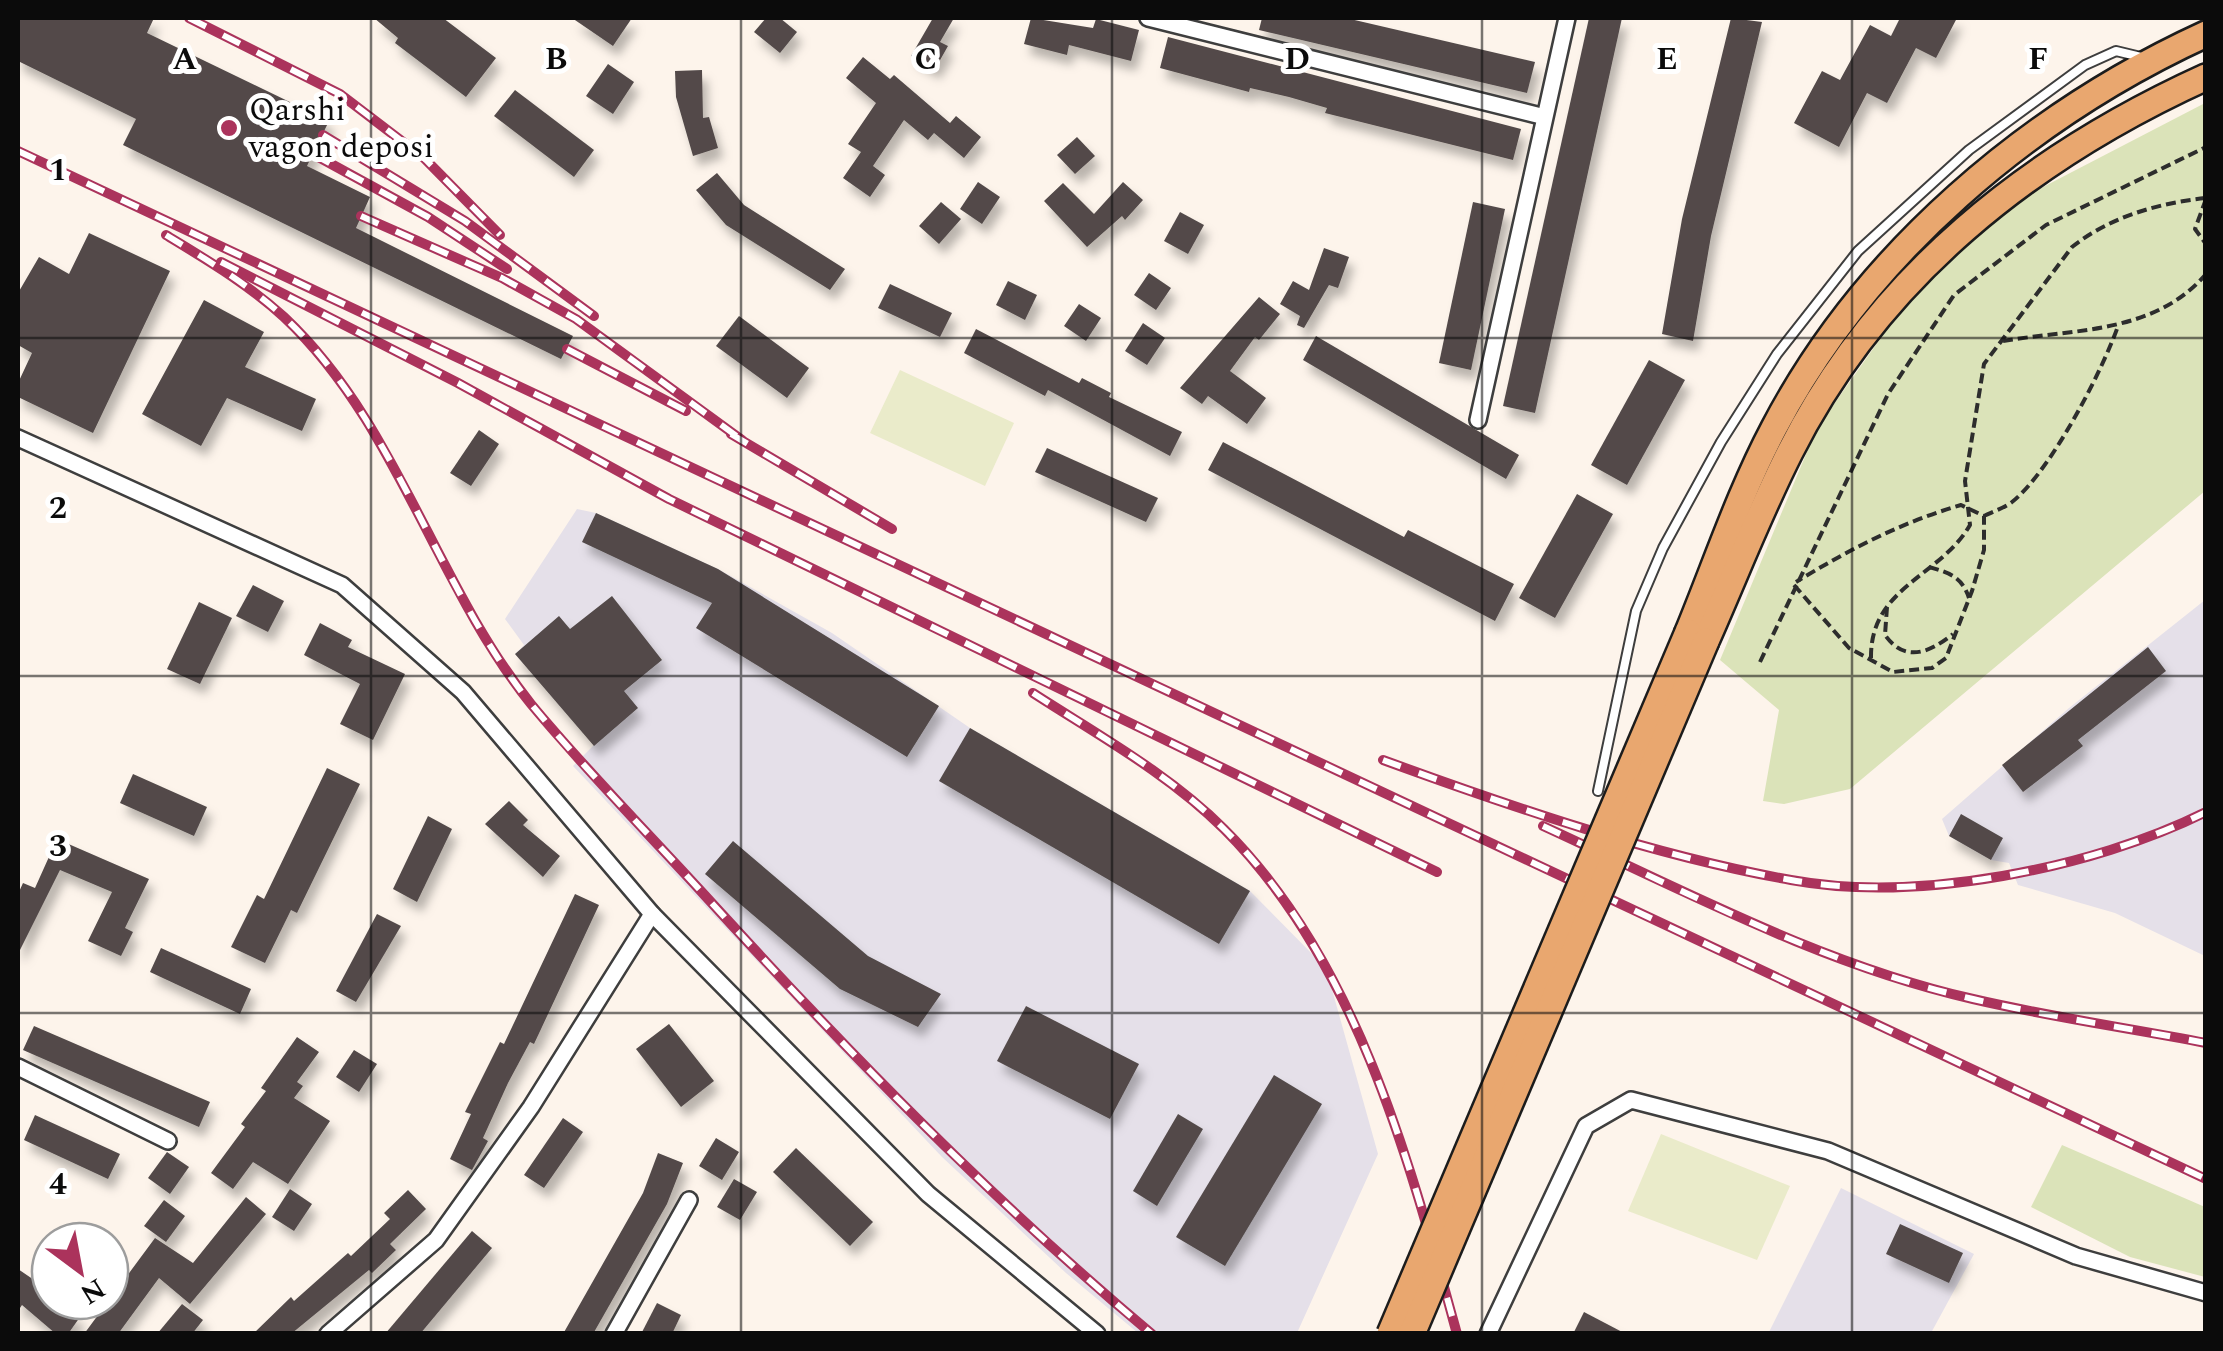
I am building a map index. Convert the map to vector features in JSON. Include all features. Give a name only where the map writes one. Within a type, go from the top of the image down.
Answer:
[{"type":"main road","points":[[1412,1334],[1697,636],[1774,428],[1851,312],[1894,260],[1990,168],[2051,122],[2150,59],[2206,34]]},
{"type":"main road","points":[[1390,1334],[1697,636],[1790,451],[1839,369],[1889,302],[1940,247],[2007,191],[2122,117],[2206,77]]},
{"type":"street","points":[[1148,18],[1542,116]]},
{"type":"street","points":[[1478,420],[1566,18]]},
{"type":"street","points":[[18,438],[342,586],[463,692],[652,914],[928,1194],[1097,1334]]},
{"type":"street","points":[[328,1334],[436,1240],[531,1107],[652,914]]},
{"type":"street","points":[[18,1068],[168,1142]]},
{"type":"street","points":[[1488,1334],[1586,1126],[1631,1100],[1828,1151],[2076,1256],[2206,1292]]},
{"type":"street","points":[[614,1334],[689,1200]]},
{"type":"lane","points":[[1598,791],[1636,612],[1664,548],[1721,442],[1777,354],[1858,251],[1969,150],[2085,65],[2116,51],[2150,59]]},
{"type":"path","points":[[1760,662],[1888,394],[1954,294],[2046,225],[2206,146]]},
{"type":"path","points":[[1871,658],[1870,635],[1888,604],[1961,540],[1970,525],[1965,481],[1984,364],[2072,247],[2092,232],[2174,202],[2206,199],[2194,229],[2206,244]]},
{"type":"path","points":[[2000,342],[2118,326],[2160,310],[2206,274]]},
{"type":"path","points":[[1984,516],[2012,502],[2038,472],[2107,359],[2118,326]]},
{"type":"path","points":[[1795,584],[1863,540],[1917,518],[1961,504],[1984,516]]},
{"type":"path","points":[[1795,584],[1848,648],[1893,672],[1932,668],[1946,658],[1969,598],[1984,550],[1984,516]]},
{"type":"path","points":[[1928,567],[1952,574],[1964,584],[1969,598]]},
{"type":"path","points":[[1888,604],[1885,635],[1895,649],[1917,654],[1934,650],[1957,632]]},
{"type":"shaded area","points":[[577,509],[596,513],[718,569],[832,633],[970,728],[1250,891],[1326,968],[1378,1154],[1297,1333],[1138,1333],[1066,1273],[942,1157],[573,766],[594,745],[515,654],[524,645],[505,619]]},
{"type":"shaded area","points":[[2205,600],[2205,956],[2115,913],[2018,885],[2009,863],[1991,860],[1949,836],[1942,819],[2069,708]]},
{"type":"shaded area","points":[[1841,1188],[1974,1254],[1931,1333],[1768,1334]]},
{"type":"green space","points":[[2205,103],[2205,491],[1850,789],[1784,804],[1763,801],[1779,710],[1720,660],[1817,428],[1909,298],[2020,199]]},
{"type":"green space","points":[[900,370],[1014,423],[985,486],[870,433]]},
{"type":"green space","points":[[1661,1134],[1790,1186],[1757,1260],[1628,1211]]},
{"type":"green space","points":[[2062,1145],[2205,1207],[2205,1277],[2130,1257],[2031,1207]]},
{"type":"building","name":"Qarshi vagon deposi","points":[[18,18],[154,18],[147,33],[329,121],[307,166],[370,197],[356,228],[573,336],[561,359],[123,145],[136,119],[18,61]]},
{"type":"building","points":[[374,18],[443,18],[496,58],[466,97],[395,43],[398,38]]},
{"type":"building","points":[[572,18],[632,18],[613,46]]},
{"type":"building","points":[[766,18],[780,18],[797,32],[780,53],[754,32]]},
{"type":"building","points":[[933,18],[954,18],[940,42],[948,46],[935,69],[911,56]]},
{"type":"building","points":[[1031,18],[1093,28],[1096,19],[1139,30],[1131,61],[1069,45],[1067,55],[1024,44]]},
{"type":"building","points":[[1262,18],[1346,18],[1535,62],[1527,93],[1259,30]]},
{"type":"building","points":[[1589,18],[1622,18],[1535,413],[1503,406]]},
{"type":"building","points":[[1731,18],[1762,22],[1711,236],[1693,341],[1662,334],[1682,219]]},
{"type":"building","points":[[1900,18],[1957,18],[1936,58],[1916,48],[1887,103],[1867,93],[1839,147],[1794,123],[1822,71],[1840,80],[1870,25],[1891,36]]},
{"type":"building","points":[[1168,37],[1521,129],[1513,160],[1325,113],[1327,108],[1289,97],[1250,88],[1249,92],[1160,68]]},
{"type":"building","points":[[863,57],[890,79],[894,75],[950,123],[956,116],[981,137],[964,158],[934,133],[928,140],[904,120],[873,166],[885,175],[870,197],[843,178],[861,152],[848,144],[876,103],[846,78]]},
{"type":"building","points":[[608,64],[634,82],[613,114],[586,96]]},
{"type":"building","points":[[702,70],[703,118],[709,117],[718,148],[693,156],[676,97],[675,71]]},
{"type":"building","points":[[515,90],[594,150],[574,177],[494,116]]},
{"type":"building","points":[[1077,137],[1095,156],[1075,174],[1057,155]]},
{"type":"building","points":[[717,173],[744,205],[845,269],[830,290],[726,225],[696,190]]},
{"type":"building","points":[[978,182],[1000,197],[982,224],[960,209]]},
{"type":"building","points":[[1123,182],[1143,200],[1125,220],[1122,216],[1087,247],[1044,201],[1063,183],[1094,214]]},
{"type":"building","points":[[941,202],[961,219],[939,244],[919,226]]},
{"type":"building","points":[[1473,202],[1505,209],[1471,370],[1439,363]]},
{"type":"building","points":[[1180,212],[1204,225],[1188,254],[1164,241]]},
{"type":"building","points":[[89,233],[170,271],[93,433],[18,397],[18,383],[32,353],[18,345],[18,293],[39,257],[69,274]]},
{"type":"building","points":[[1324,248],[1349,257],[1338,288],[1329,285],[1304,328],[1297,325],[1300,316],[1280,304],[1293,281],[1309,290]]},
{"type":"building","points":[[1149,273],[1171,288],[1156,310],[1134,295]]},
{"type":"building","points":[[1008,281],[1037,295],[1025,320],[996,305]]},
{"type":"building","points":[[890,284],[952,313],[940,337],[878,308]]},
{"type":"building","points":[[1259,297],[1280,314],[1259,340],[1255,337],[1230,371],[1266,398],[1247,424],[1208,396],[1202,404],[1180,388]]},
{"type":"building","points":[[204,300],[264,332],[245,367],[316,399],[302,431],[227,398],[201,446],[142,414]]},
{"type":"building","points":[[1079,304],[1101,318],[1086,341],[1064,326]]},
{"type":"building","points":[[739,316],[809,368],[787,398],[716,346]]},
{"type":"building","points":[[1143,323],[1165,338],[1147,365],[1125,351]]},
{"type":"building","points":[[976,329],[1079,383],[1082,378],[1111,393],[1109,397],[1182,432],[1170,456],[1048,390],[1045,396],[964,353]]},
{"type":"building","points":[[1316,336],[1519,455],[1506,479],[1303,360]]},
{"type":"building","points":[[1649,360],[1685,380],[1627,485],[1591,465]]},
{"type":"building","points":[[479,430],[499,444],[471,486],[450,473]]},
{"type":"building","points":[[1223,442],[1404,537],[1408,530],[1514,584],[1495,621],[1208,470]]},
{"type":"building","points":[[1047,448],[1158,498],[1146,522],[1035,472]]},
{"type":"building","points":[[1577,494],[1613,514],[1555,618],[1519,598]]},
{"type":"building","points":[[596,513],[718,569],[939,706],[907,757],[696,628],[712,603],[582,542]]},
{"type":"building","points":[[253,585],[284,601],[268,632],[236,616]]},
{"type":"building","points":[[612,596],[662,660],[624,691],[638,708],[594,746],[515,654],[559,616],[570,629]]},
{"type":"building","points":[[199,602],[232,618],[200,684],[167,669]]},
{"type":"building","points":[[320,623],[352,640],[348,647],[405,674],[373,740],[340,724],[360,684],[304,655]]},
{"type":"building","points":[[2148,647],[2166,671],[2078,740],[2083,746],[2023,792],[2002,765]]},
{"type":"building","points":[[970,728],[1250,891],[1219,944],[939,781]]},
{"type":"building","points":[[327,768],[360,784],[297,913],[291,910],[265,963],[231,947],[257,895],[264,899]]},
{"type":"building","points":[[133,774],[207,807],[194,836],[120,803]]},
{"type":"building","points":[[509,801],[528,820],[523,825],[560,856],[543,877],[485,824]]},
{"type":"building","points":[[1961,814],[2003,838],[1991,860],[1949,836]]},
{"type":"building","points":[[428,816],[452,829],[417,902],[393,889]]},
{"type":"building","points":[[57,839],[149,879],[125,928],[133,932],[121,956],[88,941],[112,892],[60,870],[18,954],[18,894],[23,883],[35,888]]},
{"type":"building","points":[[733,841],[868,956],[941,994],[918,1027],[840,989],[705,874]]},
{"type":"building","points":[[575,894],[599,905],[534,1044],[530,1042],[508,1083],[483,1138],[488,1141],[472,1170],[450,1159],[471,1114],[465,1112],[500,1042],[504,1044]]},
{"type":"building","points":[[377,914],[401,926],[356,1002],[336,991]]},
{"type":"building","points":[[161,948],[251,989],[240,1014],[150,972]]},
{"type":"building","points":[[1026,1006],[1139,1064],[1110,1119],[997,1061]]},
{"type":"building","points":[[669,1024],[714,1081],[681,1107],[636,1049]]},
{"type":"building","points":[[34,1026],[210,1102],[199,1127],[23,1050]]},
{"type":"building","points":[[297,1037],[319,1052],[297,1082],[303,1086],[294,1098],[330,1121],[288,1184],[253,1162],[233,1189],[211,1173],[245,1127],[241,1124],[266,1091],[261,1088]]},
{"type":"building","points":[[354,1050],[377,1064],[359,1092],[336,1077]]},
{"type":"building","points":[[1274,1075],[1322,1104],[1225,1266],[1176,1237]]},
{"type":"building","points":[[1178,1114],[1203,1129],[1157,1206],[1133,1191]]},
{"type":"building","points":[[35,1115],[120,1154],[108,1179],[24,1140]]},
{"type":"building","points":[[563,1118],[583,1132],[544,1188],[524,1175]]},
{"type":"building","points":[[716,1138],[739,1152],[722,1180],[699,1166]]},
{"type":"building","points":[[796,1148],[873,1222],[850,1246],[773,1172]]},
{"type":"building","points":[[167,1152],[189,1167],[170,1194],[148,1178]]},
{"type":"building","points":[[658,1153],[683,1163],[667,1204],[593,1334],[563,1334],[643,1193]]},
{"type":"building","points":[[734,1179],[757,1192],[740,1220],[717,1207]]},
{"type":"building","points":[[290,1189],[312,1204],[294,1231],[272,1217]]},
{"type":"building","points":[[408,1190],[426,1209],[390,1244],[396,1250],[372,1273],[369,1270],[291,1334],[253,1334],[291,1297],[294,1301],[348,1253],[351,1256],[390,1219],[384,1213]]},
{"type":"building","points":[[246,1197],[266,1214],[190,1304],[159,1278],[130,1318],[130,1272],[155,1238],[193,1263]]},
{"type":"building","points":[[164,1200],[185,1216],[166,1242],[144,1226]]},
{"type":"building","points":[[1900,1224],[1963,1253],[1949,1283],[1886,1254]]},
{"type":"building","points":[[472,1231],[492,1248],[420,1334],[385,1334]]},
{"type":"building","points":[[18,1269],[30,1277],[30,1312],[22,1305],[18,1311]]},
{"type":"building","points":[[657,1303],[681,1315],[672,1334],[641,1334]]},
{"type":"building","points":[[182,1304],[203,1320],[192,1334],[157,1334]]},
{"type":"building","points":[[1584,1312],[1626,1334],[1573,1334]]},
{"type":"building","points":[[41,1321],[77,1321],[68,1334],[56,1334]]},
{"type":"building","points":[[94,1321],[128,1321],[118,1334],[84,1334]]},
{"type":"railway","points":[[189,18],[340,94],[424,158],[500,235]]},
{"type":"railway","points":[[323,135],[465,221],[594,316]]},
{"type":"railway","points":[[18,151],[2206,1179]]},
{"type":"railway","points":[[313,154],[428,217],[507,269]]},
{"type":"railway","points":[[361,216],[502,278],[576,319],[742,440]]},
{"type":"railway","points":[[166,235],[256,294],[323,359],[386,454],[497,657],[572,751],[918,1119],[1032,1229],[1152,1334]]},
{"type":"railway","points":[[221,262],[458,383],[669,499],[1437,872]]},
{"type":"railway","points":[[567,349],[686,411]]},
{"type":"railway","points":[[731,434],[892,529]]},
{"type":"railway","points":[[1033,693],[1132,756],[1203,809],[1270,881],[1309,939],[1343,1000],[1372,1065],[1419,1200],[1457,1334]]},
{"type":"railway","points":[[1383,760],[1636,844],[1740,870],[1840,886],[1947,884],[2003,876],[2110,850],[2206,812]]},
{"type":"railway","points":[[1543,826],[1754,924],[1862,967],[2002,1005],[2206,1043]]},
{"type":"place","name":"Qarshi vagon deposi","points":[[229,128]]}]
